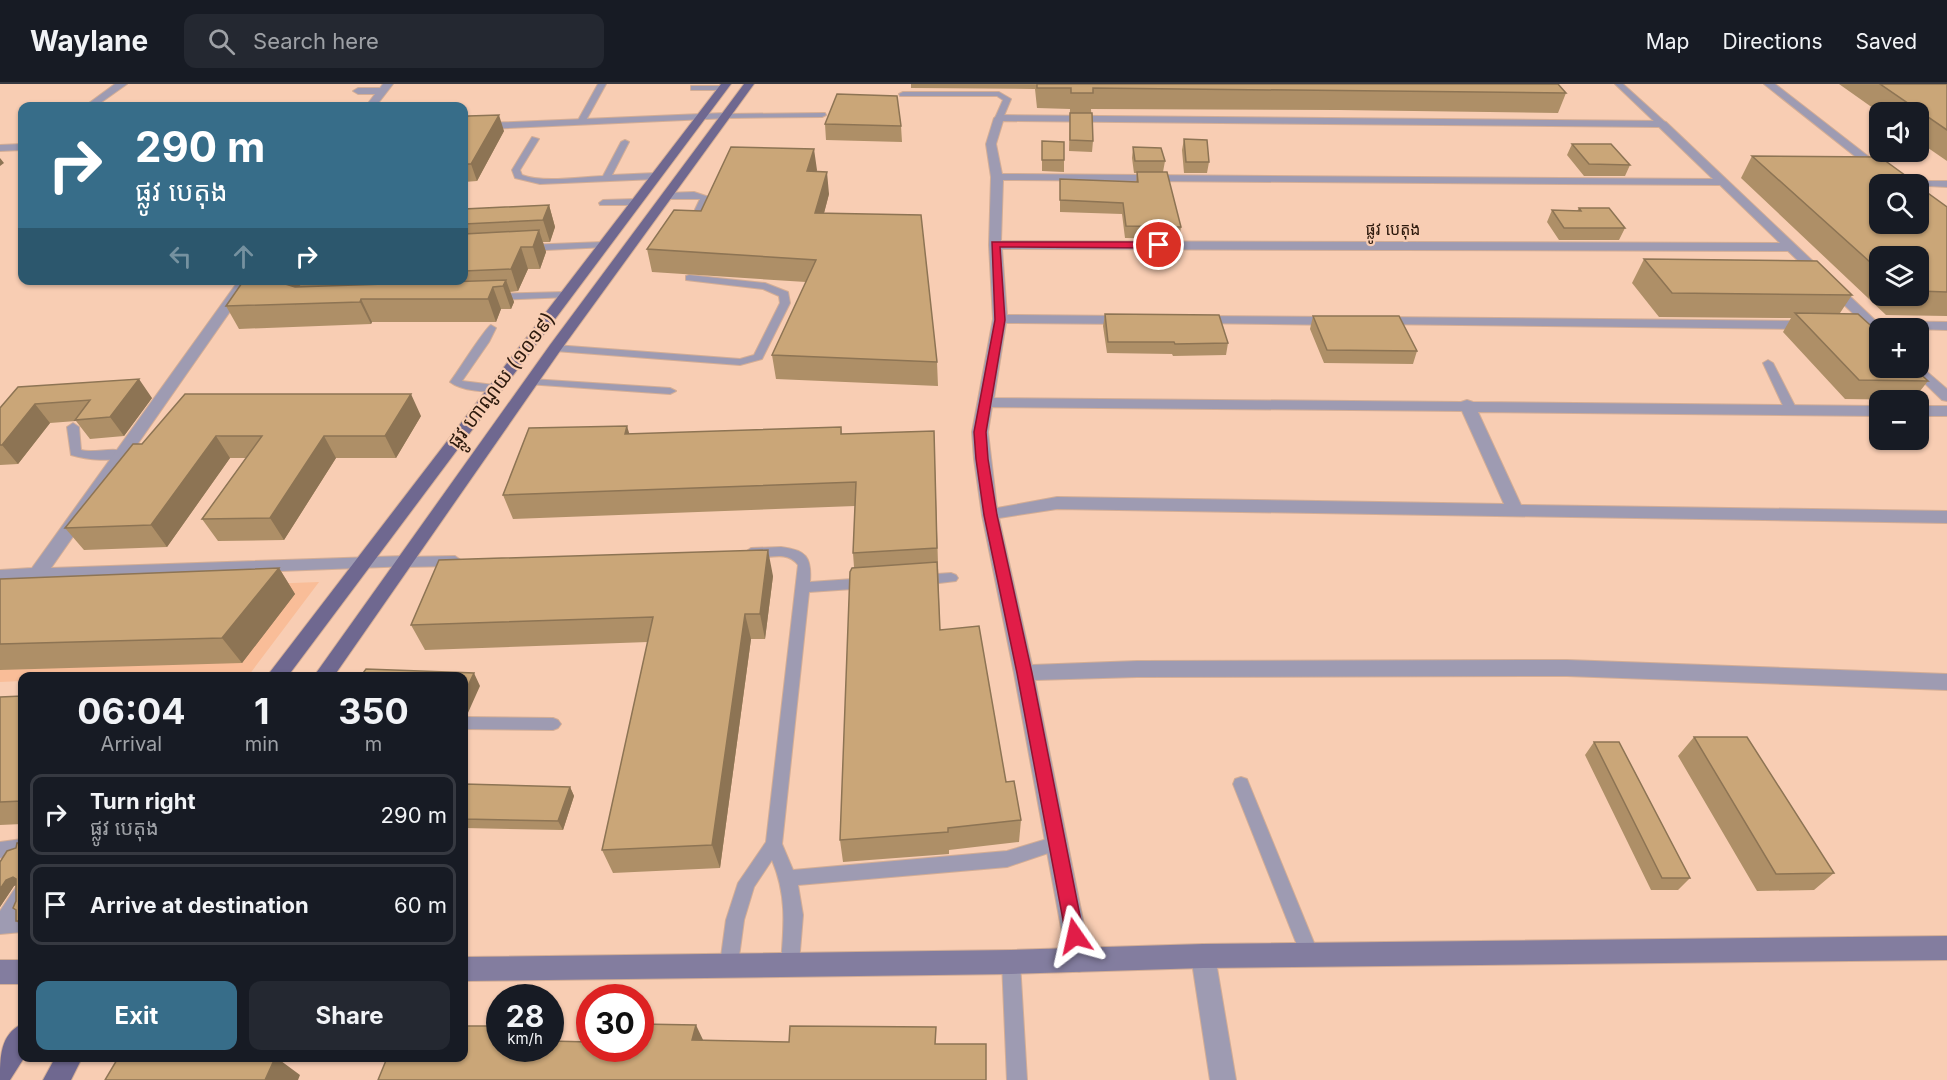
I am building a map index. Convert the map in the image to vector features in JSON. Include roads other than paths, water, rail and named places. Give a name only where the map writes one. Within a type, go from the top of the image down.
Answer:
[{"type":"main road","name":"ផ្លូវ ហាណូយ (១០១៩)","points":[[327,672],[555,348],[749,84]]},
{"type":"main road","name":"ផ្លូវ ហាណូយ (១០១៩)","points":[[280,672],[725,86]]},
{"type":"main road","points":[[468,969],[790,963],[1011,962],[1203,956],[1947,948]]},
{"type":"main road","points":[[0,972],[18,972]]},
{"type":"main road","points":[[0,1072],[18,1043]]},
{"type":"main road","points":[[56,1080],[67,1062]]},
{"type":"street","points":[[96,102],[122,84]]},
{"type":"street","points":[[1769,84],[1883,174]]},
{"type":"street","points":[[358,91],[386,88]]},
{"type":"street","points":[[374,102],[386,88]]},
{"type":"street","points":[[468,127],[725,116]]},
{"type":"street","points":[[1079,960],[1024,673],[990,515],[980,432],[1000,320],[995,244],[997,177],[991,144],[999,118],[1662,124],[1869,322]]},
{"type":"street","points":[[0,148],[18,147]]},
{"type":"street","points":[[997,177],[1722,182]]},
{"type":"street","points":[[1929,184],[1947,184]]},
{"type":"street","name":"ផ្លូវ បេតុង","points":[[995,244],[1790,247]]},
{"type":"street","points":[[37,575],[242,285]]},
{"type":"street","points":[[1000,320],[1143,320]]},
{"type":"street","points":[[1179,320],[1346,321]]},
{"type":"street","points":[[1370,321],[1824,325]]},
{"type":"street","points":[[1848,325],[1869,328]]},
{"type":"street","points":[[1929,327],[1947,326]]},
{"type":"street","points":[[1927,378],[1947,397]]},
{"type":"street","points":[[985,402],[1467,405],[1869,411]]},
{"type":"street","points":[[1467,405],[1515,510]]},
{"type":"street","points":[[1929,411],[1947,411]]},
{"type":"street","points":[[990,515],[1057,503],[1947,517]]},
{"type":"street","points":[[0,576],[404,562]]},
{"type":"street","points":[[1024,673],[1137,669],[1567,668],[1947,682]]},
{"type":"street","points":[[1203,956],[1223,1080]]},
{"type":"lane","points":[[581,122],[602,84]]},
{"type":"lane","points":[[1619,84],[1662,124]]},
{"type":"lane","points":[[694,88],[725,86]]},
{"type":"lane","points":[[903,94],[999,94],[1007,99],[999,118]]},
{"type":"lane","points":[[725,116],[822,115]]},
{"type":"lane","points":[[535,139],[516,170],[518,176],[540,181],[656,176]]},
{"type":"lane","points":[[607,177],[625,142]]},
{"type":"lane","points":[[666,196],[705,197],[695,220]]},
{"type":"lane","points":[[603,203],[636,202]]},
{"type":"lane","points":[[510,249],[603,245]]},
{"type":"lane","points":[[555,348],[740,362],[758,357],[785,303],[784,294],[765,286],[689,278]]},
{"type":"lane","points":[[483,298],[565,295]]},
{"type":"lane","points":[[491,328],[484,342],[456,381],[464,385],[494,388]]},
{"type":"lane","points":[[1768,363],[1791,410]]},
{"type":"lane","points":[[531,382],[670,391]]},
{"type":"lane","points":[[73,427],[75,452],[88,456],[122,454]]},
{"type":"lane","points":[[729,964],[735,920],[747,883],[774,844],[805,565],[802,557],[794,552],[735,554]]},
{"type":"lane","points":[[404,562],[474,560]]},
{"type":"lane","points":[[905,581],[951,578]]},
{"type":"lane","points":[[803,587],[883,582]]},
{"type":"lane","points":[[468,723],[553,724]]},
{"type":"lane","points":[[1241,783],[1310,955]]},
{"type":"lane","points":[[788,878],[1007,859],[1057,843]]},
{"type":"lane","points":[[774,844],[788,878],[794,915],[790,963]]},
{"type":"lane","points":[[0,850],[18,847]]},
{"type":"lane","points":[[0,925],[18,898]]},
{"type":"lane","points":[[0,925],[18,924]]},
{"type":"lane","points":[[1011,962],[1017,1080]]}]
